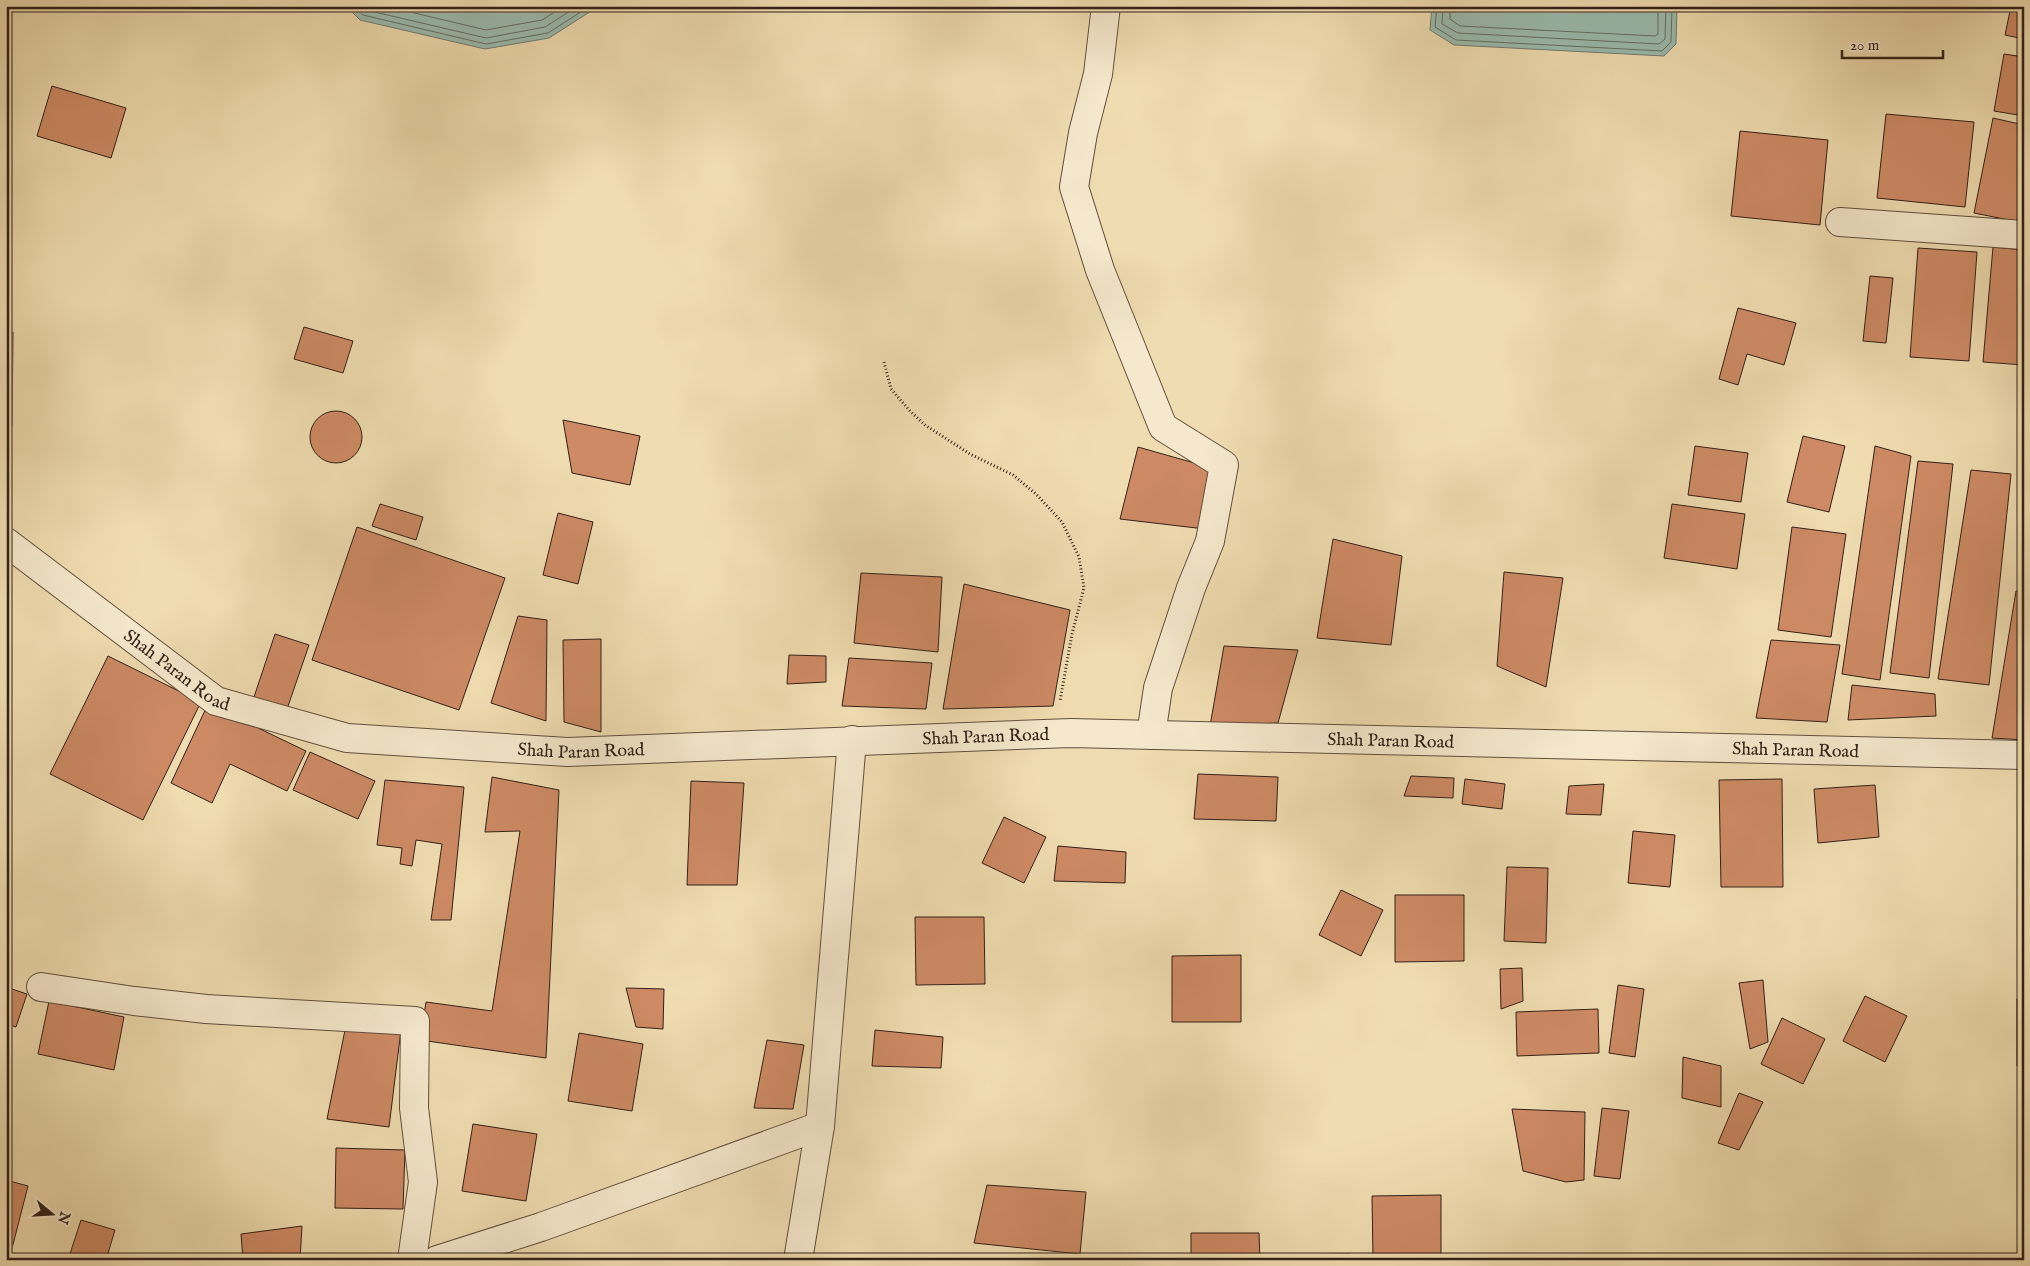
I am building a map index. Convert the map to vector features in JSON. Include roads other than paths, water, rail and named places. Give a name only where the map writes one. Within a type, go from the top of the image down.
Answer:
[{"type":"street","points":[[1106,6],[1098,74],[1083,133],[1074,188],[1100,270],[1163,427],[1224,465],[1210,541],[1191,588],[1158,688],[1151,735]]},
{"type":"street","points":[[1840,222],[2024,234]]},
{"type":"street","name":"Shah Paran Road","points":[[6,542],[216,701],[347,738],[567,752],[1054,734],[2024,755]]},
{"type":"street","points":[[798,1260],[820,1126],[852,740]]},
{"type":"street","points":[[41,986],[134,1001],[206,1009],[415,1021],[414,1108],[423,1182],[412,1260]]},
{"type":"street","points":[[437,1260],[541,1227],[820,1126]]},
{"type":"water","points":[[346,6],[599,6],[549,38],[485,49],[360,20]]},
{"type":"water","points":[[1432,6],[1677,6],[1676,44],[1664,56],[1454,45],[1430,30]]}]
